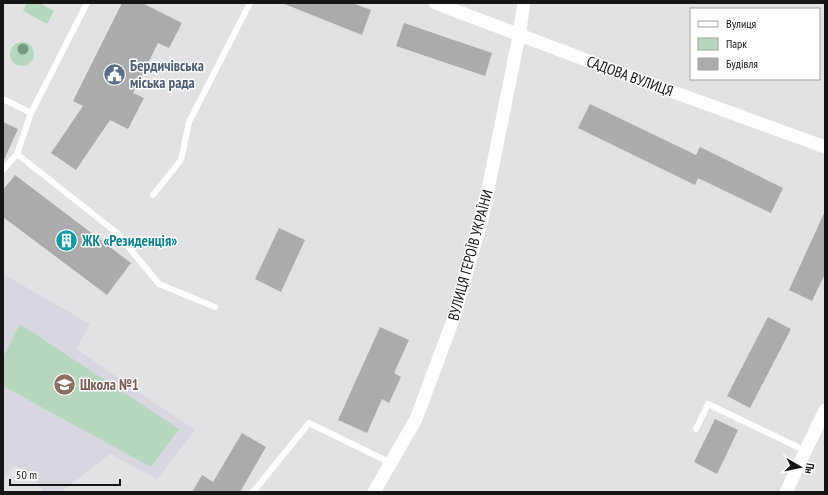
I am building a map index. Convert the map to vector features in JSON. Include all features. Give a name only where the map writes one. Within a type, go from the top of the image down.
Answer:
[{"type":"street","name":"САДОВА ВУЛИЦЯ","points":[[435,3],[520,36],[825,147]]},
{"type":"street","name":"ВУЛИЦЯ ГЕРОЇВ УКРАЇНИ","points":[[374,492],[416,419],[454,320],[482,220],[520,36],[524,3]]},
{"type":"street","points":[[786,492],[825,410]]},
{"type":"lane","points":[[4,167],[17,154],[32,113],[87,3]]},
{"type":"lane","points":[[153,195],[181,160],[189,122],[250,3]]},
{"type":"lane","points":[[3,100],[32,113]]},
{"type":"lane","points":[[17,154],[117,233],[159,284],[215,307]]},
{"type":"lane","points":[[696,429],[708,404],[806,451]]},
{"type":"lane","points":[[253,492],[310,423],[391,463]]},
{"type":"shaded area","name":"Школа №1","points":[[3,274],[90,324],[76,349],[195,430],[157,479],[110,454],[61,492],[44,492],[30,475],[14,465],[3,480]]},
{"type":"green space","points":[[27,3],[40,3],[54,11],[47,24],[23,11]]},
{"type":"green space","points":[[22,42],[27,43],[33,49],[33,59],[27,65],[22,66],[17,65],[11,59],[10,54],[11,49],[17,43]]},
{"type":"green space","points":[[20,324],[179,429],[151,467],[3,386],[3,357]]},
{"type":"building","name":"Бердичівська міська рада","points":[[122,3],[142,3],[182,23],[169,48],[158,43],[133,93],[144,98],[128,129],[110,120],[76,170],[51,153],[83,106],[73,101]]},
{"type":"building","points":[[282,3],[352,3],[371,10],[362,35]]},
{"type":"building","points":[[404,23],[492,53],[485,76],[396,46]]},
{"type":"building","points":[[590,104],[696,155],[700,147],[783,188],[771,213],[698,178],[695,185],[578,128]]},
{"type":"building","points":[[3,122],[18,129],[3,162]]},
{"type":"building","name":"ЖК «Резиденція»","points":[[15,175],[131,263],[107,295],[3,217],[3,190]]},
{"type":"building","points":[[825,211],[825,274],[812,301],[789,290]]},
{"type":"building","points":[[279,228],[305,240],[281,292],[255,279]]},
{"type":"building","points":[[768,317],[791,329],[750,408],[727,396]]},
{"type":"building","points":[[380,327],[409,340],[394,373],[401,377],[389,403],[382,399],[367,433],[338,420]]},
{"type":"building","points":[[715,419],[738,430],[717,474],[694,462]]},
{"type":"building","points":[[242,433],[266,447],[240,492],[192,492],[202,475],[213,482]]},
{"type":"place","name":"Бердичівська міська рада","points":[[115,74]]},
{"type":"place","name":"ЖК «Резиденція»","points":[[67,240]]},
{"type":"place","name":"Школа №1","points":[[65,384]]}]
